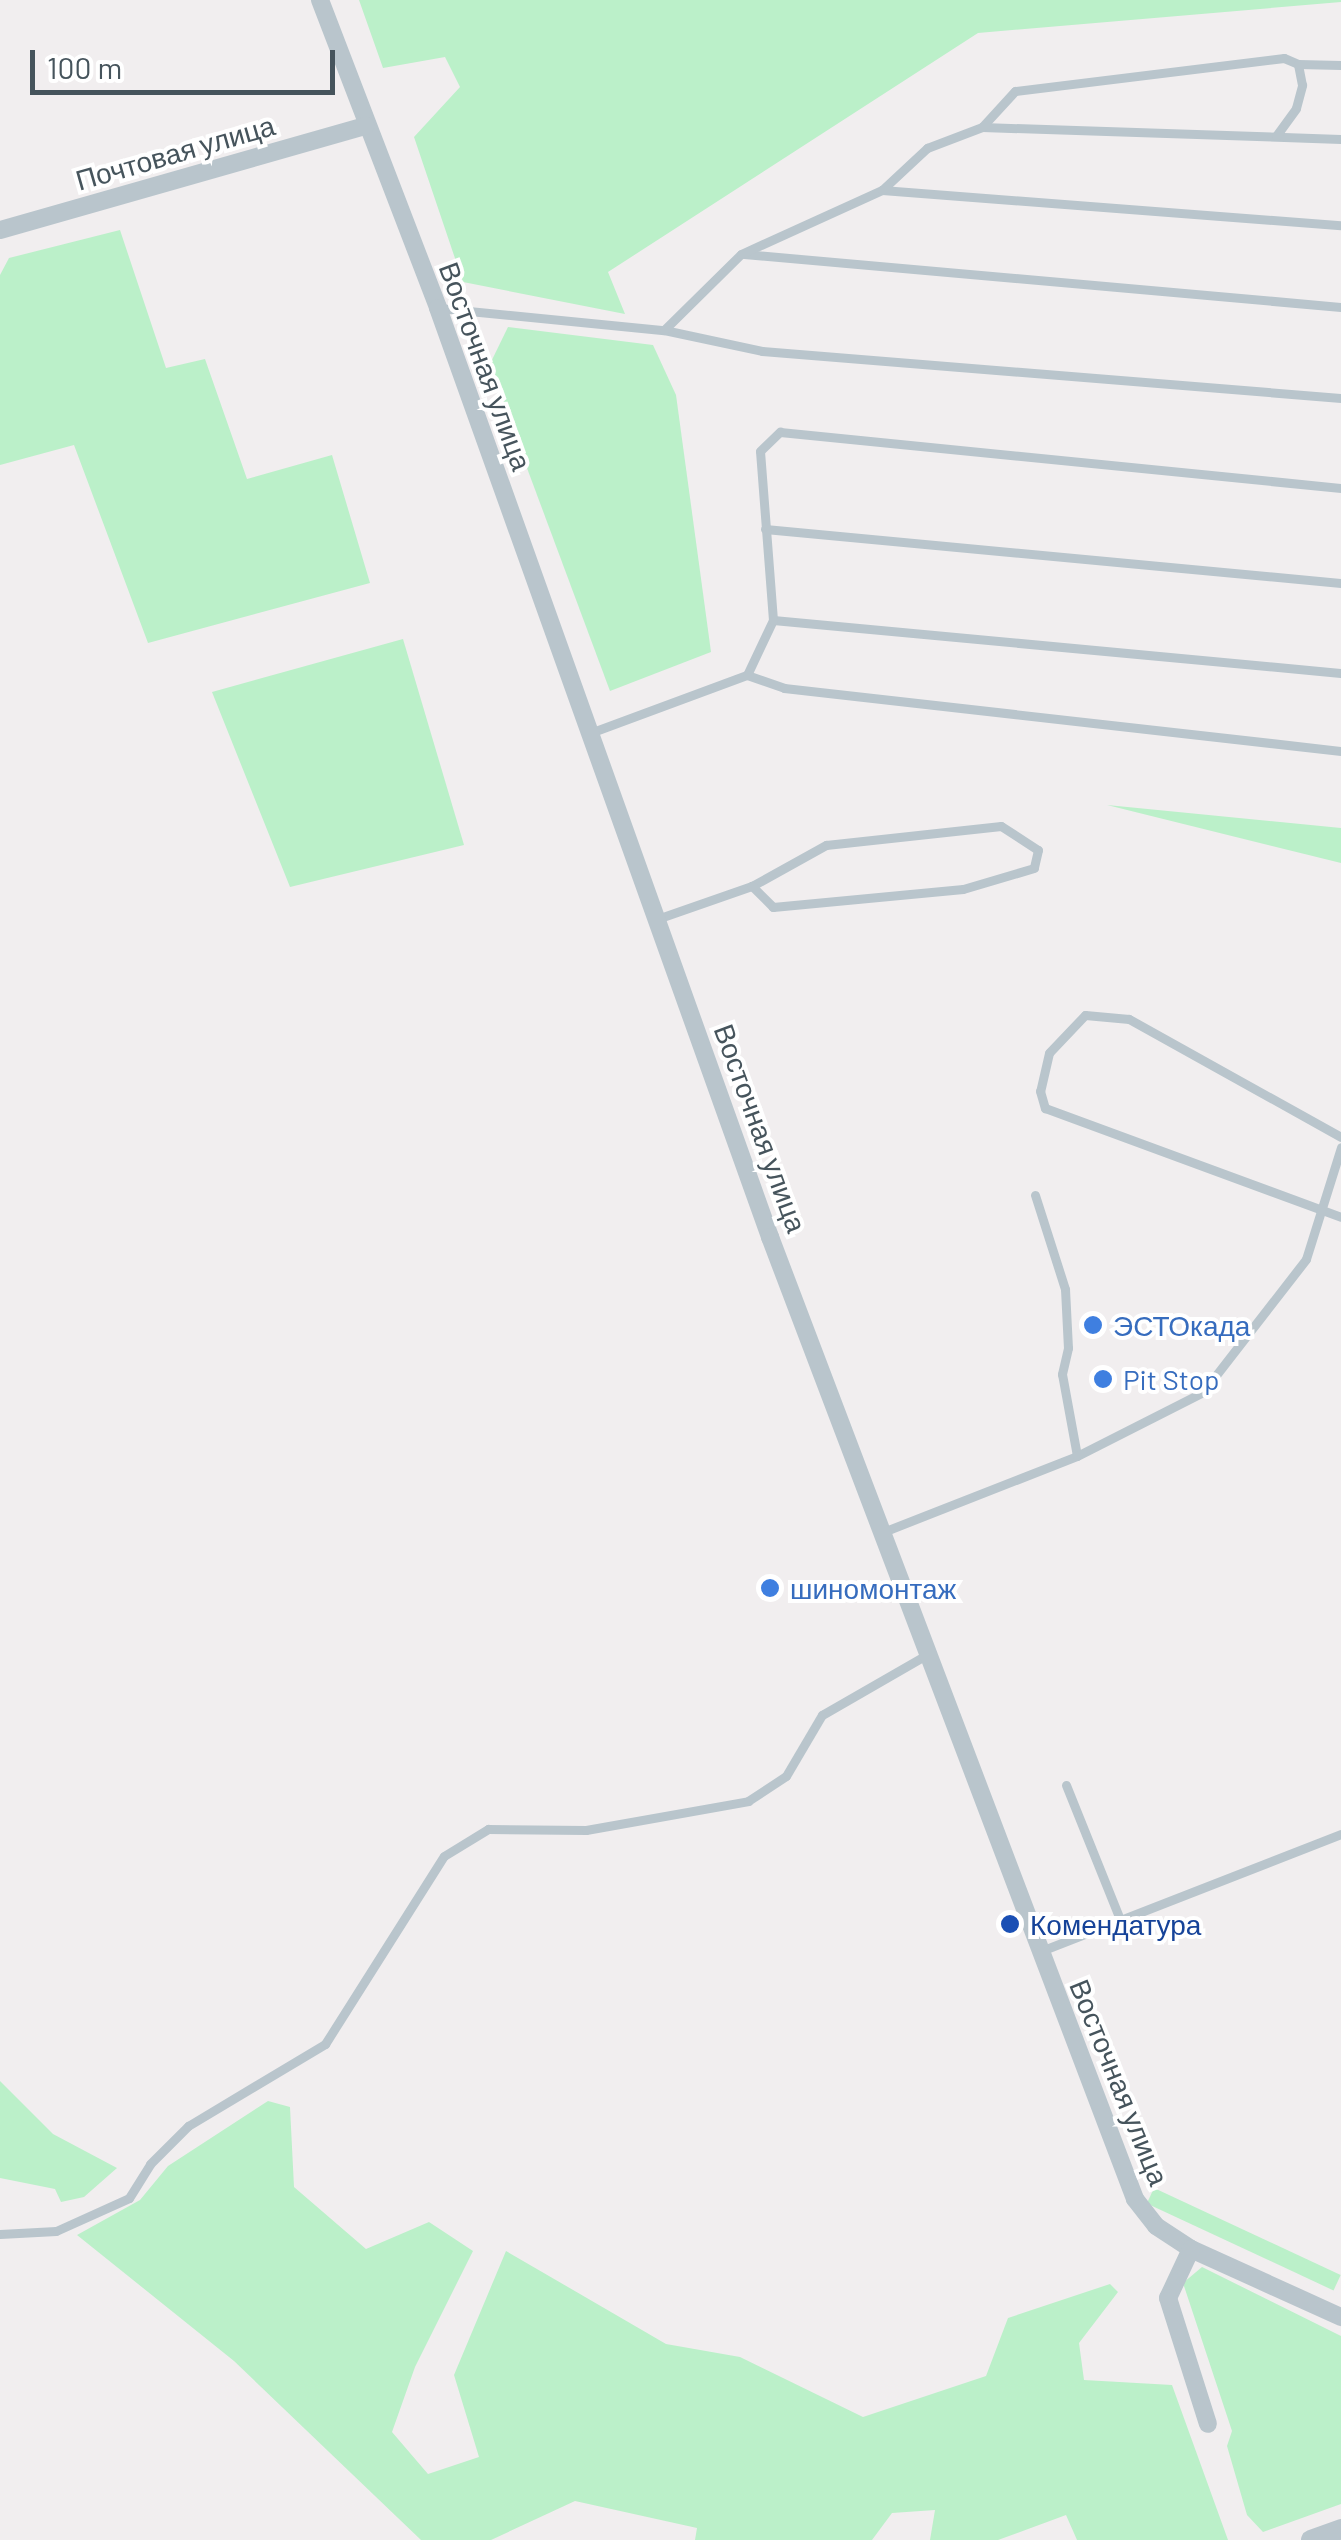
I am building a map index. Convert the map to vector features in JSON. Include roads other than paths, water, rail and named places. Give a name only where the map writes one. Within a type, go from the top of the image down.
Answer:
[{"type":"street","name":"Восточная улица","points":[[320,0],[365,126],[438,308],[587,734],[1038,1952],[1135,2200],[1156,2226],[1191,2249],[1341,2317]]},
{"type":"street","name":"Почтовая улица","points":[[0,230],[365,126]]},
{"type":"street","points":[[1191,2249],[1168,2298],[1208,2424]]},
{"type":"street","points":[[1311,2540],[1341,2529]]},
{"type":"lane","points":[[982,127],[1015,91],[1284,58],[1298,64],[1341,65]]},
{"type":"lane","points":[[1276,136],[1296,108],[1302,84],[1298,64]]},
{"type":"lane","points":[[664,330],[741,254],[882,190],[927,148],[982,127],[1341,139]]},
{"type":"lane","points":[[882,190],[1341,224]]},
{"type":"lane","points":[[741,254],[1341,307]]},
{"type":"lane","points":[[438,308],[664,330],[762,351],[1341,398]]},
{"type":"lane","points":[[746,676],[773,620],[760,451],[780,432],[1341,488]]},
{"type":"lane","points":[[765,529],[1341,583]]},
{"type":"lane","points":[[773,620],[1341,673]]},
{"type":"lane","points":[[587,734],[746,676],[784,688],[1341,751]]},
{"type":"lane","points":[[656,919],[752,886],[826,844],[1001,826],[1038,850],[1034,868],[963,890],[773,906],[752,886]]},
{"type":"lane","points":[[1341,1137],[1129,1019],[1085,1015],[1049,1053],[1040,1091],[1045,1108],[1341,1218]]},
{"type":"lane","points":[[883,1532],[1076,1456],[1202,1392],[1306,1259],[1341,1147]]},
{"type":"lane","points":[[1036,1195],[1066,1288],[1068,1348],[1062,1374],[1076,1456]]},
{"type":"lane","points":[[0,2234],[56,2232],[129,2198],[150,2164],[188,2126],[325,2044],[444,1856],[488,1828],[586,1830],[748,1801],[786,1776],[822,1716],[928,1654]]},
{"type":"lane","points":[[1066,1784],[1120,1920]]},
{"type":"lane","points":[[1038,1952],[1341,1834]]},
{"type":"place","name":"ЭСТОкада","points":[[1093,1325]]},
{"type":"place","name":"Pit Stop","points":[[1103,1379]]},
{"type":"place","name":"шиномонтаж","points":[[770,1588]]},
{"type":"place","name":"Комендатура","points":[[1010,1924]]}]
